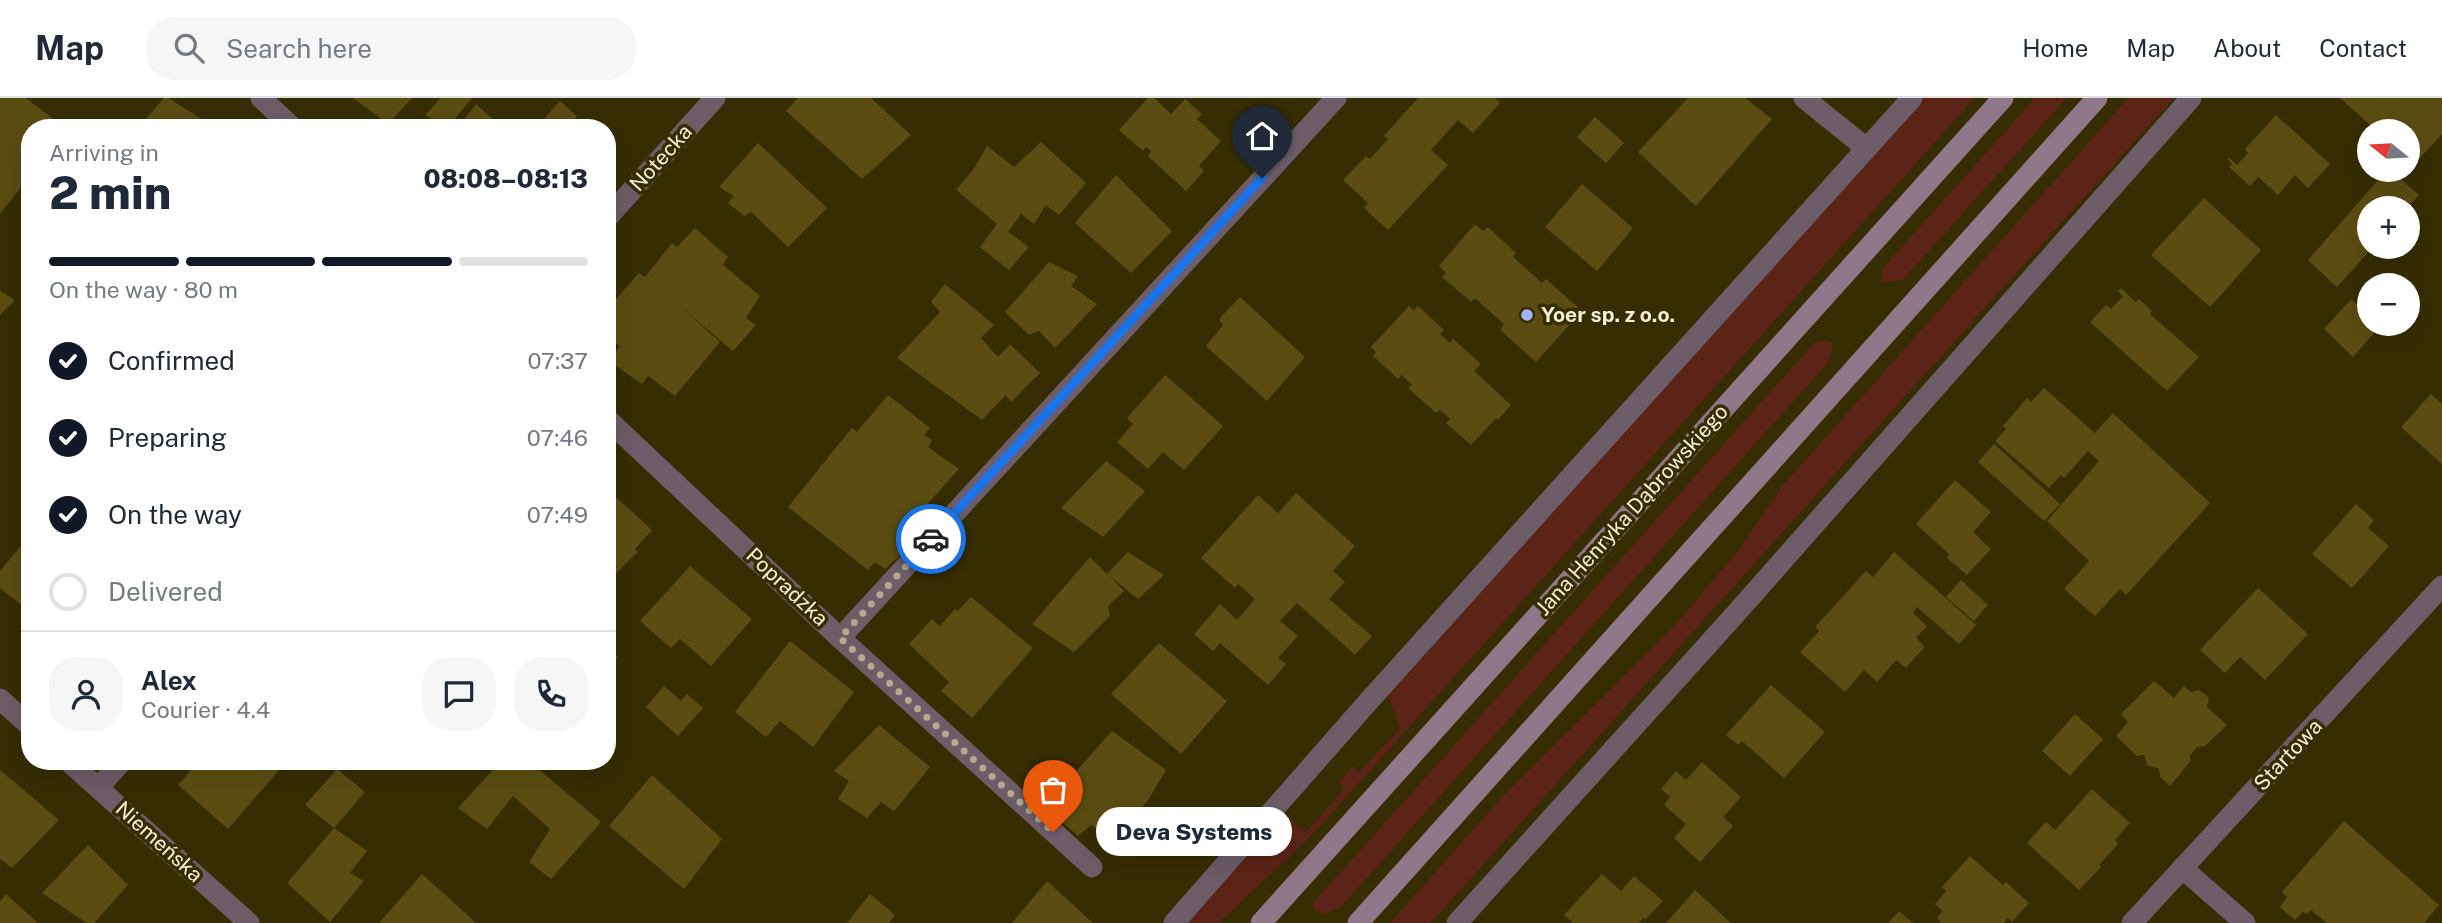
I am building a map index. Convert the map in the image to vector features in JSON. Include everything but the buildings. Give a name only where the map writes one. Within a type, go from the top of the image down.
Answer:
[{"type":"main road","name":"Jana Henryka Dąbrowskiego","points":[[1261,923],[2003,98]]},
{"type":"main road","points":[[1358,923],[2097,98]]},
{"type":"street","points":[[261,98],[283,119]]},
{"type":"street","name":"Notecka","points":[[616,208],[715,98]]},
{"type":"street","points":[[840,638],[1336,98]]},
{"type":"street","points":[[1804,98],[1866,148]]},
{"type":"street","points":[[1174,923],[1367,703],[1912,98]]},
{"type":"street","points":[[1457,923],[1748,600],[2191,98]]},
{"type":"street","name":"Popradzka","points":[[616,427],[840,638],[1092,867]]},
{"type":"street","name":"Startowa","points":[[2132,923],[2442,586]]},
{"type":"street","points":[[0,699],[21,718]]},
{"type":"street","name":"Niemeńska","points":[[78,770],[249,923]]},
{"type":"street","points":[[98,788],[114,770]]},
{"type":"street","points":[[2182,868],[2245,923]]},
{"type":"shaded area","points":[[1924,98],[1975,98],[1315,832],[1219,923],[1185,923],[1284,813],[1306,832],[1344,789],[1338,783],[1353,766],[1359,772],[1400,728],[1388,696]]},
{"type":"shaded area","points":[[2035,98],[2067,98],[1903,280],[1882,282],[1881,270]]},
{"type":"shaded area","points":[[2128,98],[2174,98],[1431,923],[1390,923],[1500,799],[1675,625],[1740,548],[1783,485]]},
{"type":"shaded area","points":[[1825,340],[1832,343],[1827,364],[1342,906],[1324,914],[1316,912],[1312,904],[1814,343]]},
{"type":"way so far","points":[[931,539],[840,638],[1053,832]]},
{"type":"place","name":"Yoer sp. z o.o.","points":[[1527,315]]},
{"type":"place","name":"Deva Systems","points":[[1053,832]]},
{"type":"route","points":[[931,539],[1262,178]]}]
